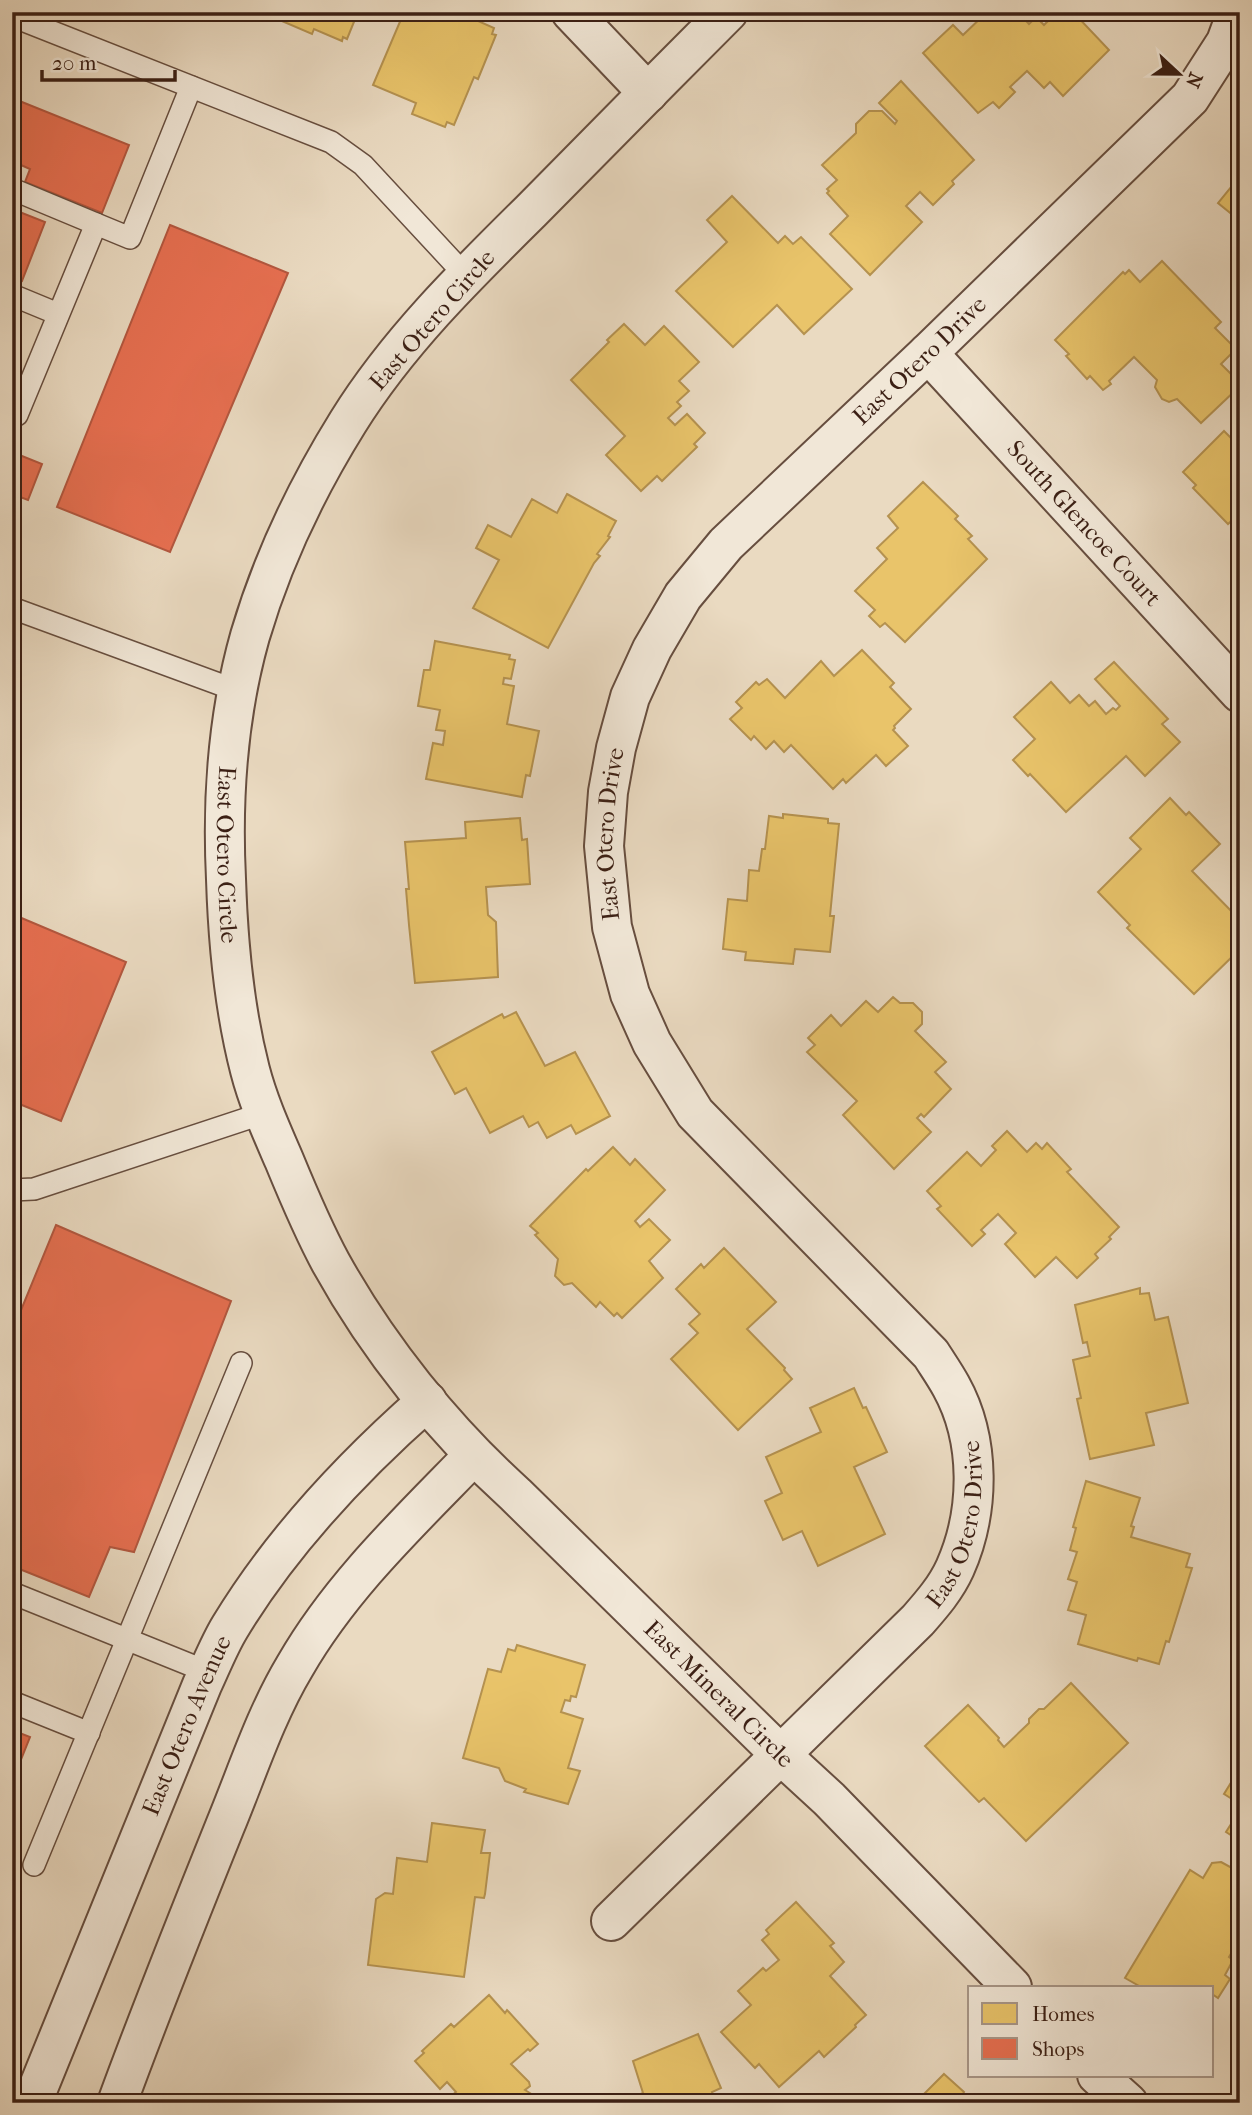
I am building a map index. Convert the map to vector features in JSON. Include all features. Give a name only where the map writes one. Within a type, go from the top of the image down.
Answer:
[{"type":"street","points":[[571,12],[648,93]]},
{"type":"street","name":"East Otero Circle","points":[[427,1401],[368,1324],[331,1262],[299,1196],[264,1113],[250,1071],[237,1005],[228,924],[225,825],[228,761],[238,691],[250,636],[289,531],[316,476],[387,365],[466,276],[728,12]]},
{"type":"street","name":"East Otero Drive","points":[[611,1921],[918,1620],[939,1596],[955,1568],[974,1497],[974,1459],[966,1424],[953,1387],[931,1354],[695,1113],[652,1043],[630,995],[612,928],[604,846],[608,793],[616,748],[630,697],[652,649],[683,596],[726,544],[928,353],[1190,98],[1226,42],[1237,12]]},
{"type":"street","name":"South Glencoe Court","points":[[928,353],[1240,693]]},
{"type":"street","name":"East Mineral Circle","points":[[427,1401],[473,1457],[516,1495],[829,1799],[1011,1986]]},
{"type":"street","name":"East Otero Avenue","points":[[32,2103],[208,1672],[230,1628],[269,1570],[333,1490],[378,1444],[427,1401]]},
{"type":"street","points":[[117,2103],[155,1999],[265,1727],[295,1666],[330,1614],[373,1559],[473,1457]]},
{"type":"street","points":[[1098,2076],[1128,2103]]},
{"type":"lane","points":[[12,16],[331,142],[363,166],[466,276]]},
{"type":"lane","points":[[12,189],[130,238],[191,87]]},
{"type":"lane","points":[[12,413],[18,415],[96,224]]},
{"type":"lane","points":[[12,295],[58,314]]},
{"type":"lane","points":[[12,608],[238,691]]},
{"type":"lane","points":[[12,1190],[34,1189],[264,1113]]},
{"type":"lane","points":[[34,1865],[241,1363]]},
{"type":"lane","points":[[12,1593],[208,1672]]},
{"type":"lane","points":[[12,1702],[89,1732]]},
{"type":"building: Homes","points":[[261,12],[358,12],[347,39],[343,37],[342,41],[314,29],[312,34]]},
{"type":"building: Homes","points":[[389,12],[458,12],[494,28],[492,34],[496,35],[478,79],[474,77],[454,125],[447,122],[445,127],[412,114],[416,103],[373,85],[402,17]]},
{"type":"building: Homes","points":[[987,12],[1018,12],[1029,24],[1036,17],[1044,25],[1057,12],[1062,15],[1073,12],[1109,50],[1063,96],[1050,82],[1044,88],[1027,71],[1010,87],[1015,92],[999,108],[993,102],[978,113],[923,53],[953,25],[963,35]]},
{"type":"building: Homes","points":[[901,81],[974,160],[952,181],[954,184],[933,205],[920,192],[906,206],[922,222],[870,275],[830,234],[848,216],[827,193],[827,189],[837,180],[822,165],[856,133],[856,124],[869,111],[882,111],[895,124],[897,121],[879,103]]},
{"type":"building: Homes","points":[[1240,176],[1240,221],[1218,203]]},
{"type":"building: Homes","points":[[732,196],[778,243],[785,236],[793,244],[801,237],[852,289],[804,334],[777,305],[733,347],[676,291],[727,242],[707,220]]},
{"type":"building: Homes","points":[[1162,261],[1221,322],[1215,328],[1236,349],[1221,364],[1240,386],[1201,423],[1177,399],[1169,402],[1162,399],[1155,387],[1157,380],[1134,357],[1103,390],[1090,376],[1087,379],[1055,340],[1123,272],[1125,274],[1129,270],[1140,282]]},
{"type":"building: Homes","points":[[624,324],[645,345],[664,326],[699,362],[679,381],[689,391],[677,402],[681,406],[668,418],[675,425],[687,414],[705,433],[694,444],[697,447],[662,481],[657,476],[641,491],[606,455],[625,436],[571,380]]},
{"type":"building: Homes","points":[[1224,431],[1236,443],[1240,439],[1240,513],[1228,524],[1193,488],[1196,485],[1183,472]]},
{"type":"building: Homes","points":[[923,482],[958,516],[955,519],[972,536],[968,539],[987,559],[905,642],[885,623],[880,627],[869,616],[875,610],[855,591],[887,559],[877,548],[898,528],[888,516]]},
{"type":"building: Homes","points":[[567,494],[616,521],[608,536],[610,537],[597,554],[600,556],[548,648],[473,608],[499,560],[476,548],[488,525],[511,537],[532,499],[557,513]]},
{"type":"building: Homes","points":[[435,641],[510,655],[509,659],[515,660],[511,679],[504,678],[503,684],[514,686],[507,724],[539,731],[530,776],[526,775],[522,797],[426,779],[433,743],[443,745],[445,731],[436,730],[440,710],[418,706],[424,670],[430,670]]},
{"type":"building: Homes","points":[[862,650],[894,683],[890,687],[911,709],[893,730],[908,746],[886,766],[876,755],[846,783],[843,779],[833,789],[791,745],[784,752],[774,741],[766,749],[754,736],[751,740],[730,719],[742,708],[736,702],[756,682],[759,685],[767,679],[785,698],[821,661],[834,676]]},
{"type":"building: Homes","points":[[1114,662],[1168,719],[1162,724],[1180,742],[1145,776],[1126,756],[1066,812],[1013,760],[1035,739],[1014,717],[1051,682],[1070,703],[1079,695],[1089,706],[1095,701],[1106,714],[1113,708],[1116,710],[1120,706],[1095,679]]},
{"type":"building: Homes","points":[[1170,798],[1186,815],[1189,812],[1220,844],[1192,871],[1240,920],[1240,949],[1194,994],[1127,928],[1130,925],[1098,892],[1141,849],[1130,838]]},
{"type":"building: Homes","points":[[783,814],[828,819],[828,823],[839,824],[830,916],[834,916],[830,952],[795,949],[793,964],[745,960],[746,952],[723,949],[728,899],[747,901],[749,870],[759,871],[769,816],[783,818]]},
{"type":"building: Homes","points":[[520,818],[522,840],[527,839],[530,884],[486,887],[488,915],[496,922],[498,977],[415,983],[406,889],[409,889],[405,842],[466,838],[465,822]]},
{"type":"building: Homes","points":[[893,997],[900,1003],[913,1003],[922,1012],[922,1024],[915,1031],[946,1062],[935,1072],[951,1089],[924,1117],[921,1114],[917,1118],[931,1132],[894,1169],[843,1115],[857,1101],[807,1052],[815,1045],[808,1038],[831,1015],[841,1026],[866,1001],[878,1012]]},
{"type":"building: Homes","points":[[516,1012],[545,1066],[575,1052],[610,1116],[576,1134],[571,1125],[547,1138],[538,1122],[529,1127],[523,1116],[490,1133],[466,1088],[455,1094],[432,1052],[502,1014],[504,1018]]},
{"type":"building: Homes","points":[[1007,1131],[1027,1152],[1036,1143],[1042,1149],[1047,1143],[1071,1169],[1067,1172],[1119,1227],[1095,1254],[1098,1258],[1077,1278],[1056,1257],[1035,1277],[1005,1244],[1016,1233],[998,1214],[981,1230],[985,1234],[972,1246],[937,1209],[941,1206],[927,1191],[967,1152],[981,1166],[996,1150],[992,1146]]},
{"type":"building: Homes","points":[[613,1147],[630,1165],[635,1159],[665,1190],[635,1221],[640,1227],[649,1219],[670,1240],[649,1261],[663,1278],[622,1318],[617,1313],[614,1316],[600,1302],[596,1307],[572,1283],[564,1285],[555,1276],[558,1259],[530,1226],[586,1169],[588,1171]]},
{"type":"building: Homes","points":[[724,1248],[776,1302],[747,1329],[785,1368],[792,1379],[738,1430],[671,1359],[698,1333],[689,1324],[700,1314],[676,1289],[701,1264],[704,1268]]},
{"type":"building: Homes","points":[[1140,1288],[1140,1294],[1149,1293],[1155,1320],[1168,1317],[1188,1403],[1146,1413],[1154,1445],[1090,1459],[1077,1399],[1081,1398],[1073,1360],[1090,1356],[1087,1342],[1083,1343],[1075,1305]]},
{"type":"building: Homes","points":[[854,1388],[887,1452],[854,1467],[885,1534],[818,1566],[802,1531],[783,1540],[765,1501],[782,1493],[766,1457],[821,1432],[810,1408]]},
{"type":"building: Homes","points":[[1086,1481],[1140,1498],[1131,1526],[1134,1527],[1131,1537],[1190,1554],[1186,1567],[1192,1568],[1169,1642],[1166,1641],[1159,1664],[1138,1658],[1137,1661],[1078,1644],[1086,1615],[1068,1610],[1077,1582],[1068,1579],[1077,1552],[1070,1550],[1076,1528],[1073,1527]]},
{"type":"building: Homes","points":[[517,1645],[585,1665],[576,1697],[571,1696],[570,1701],[565,1700],[561,1712],[583,1719],[568,1768],[580,1771],[568,1804],[524,1792],[526,1789],[505,1781],[499,1768],[463,1758],[488,1669],[501,1672],[508,1649],[515,1651]]},
{"type":"building: Homes","points":[[1071,1683],[1128,1743],[1026,1841],[984,1798],[979,1802],[925,1746],[968,1705],[1004,1747],[1029,1723],[1029,1719],[1039,1709],[1044,1709]]},
{"type":"building: Homes","points":[[1240,1768],[1240,1804],[1224,1794]]},
{"type":"building: Homes","points":[[1240,1810],[1240,1841],[1226,1832]]},
{"type":"building: Homes","points":[[432,1823],[485,1830],[481,1853],[490,1853],[484,1898],[475,1897],[464,1977],[368,1965],[376,1899],[385,1893],[393,1894],[397,1858],[427,1862]]},
{"type":"building: Homes","points":[[1221,1862],[1232,1868],[1234,1876],[1240,1879],[1240,1949],[1235,1947],[1229,1957],[1233,1960],[1225,1975],[1230,1979],[1218,1998],[1214,1995],[1214,1986],[1139,1986],[1125,1978],[1190,1870],[1203,1878],[1212,1863]]},
{"type":"building: Homes","points":[[796,1902],[834,1943],[830,1946],[844,1962],[830,1976],[866,2015],[824,2057],[819,2051],[779,2087],[759,2064],[755,2068],[721,2032],[751,2005],[738,1991],[763,1968],[766,1971],[779,1960],[762,1940],[769,1934],[766,1930]]},
{"type":"building: Homes","points":[[489,1995],[505,2013],[507,2010],[538,2044],[511,2064],[529,2082],[530,2086],[525,2090],[546,2103],[453,2103],[449,2098],[456,2092],[447,2082],[440,2089],[415,2061],[451,2024],[454,2027]]},
{"type":"building: Homes","points":[[698,2034],[721,2088],[712,2092],[713,2097],[699,2103],[621,2103],[643,2093],[633,2061]]},
{"type":"building: Homes","points":[[944,2074],[964,2092],[969,2101],[972,2099],[975,2103],[915,2103]]},
{"type":"building: Shops","points":[[12,98],[129,145],[102,213],[25,182],[30,169],[12,161]]},
{"type":"building: Shops","points":[[12,209],[45,222],[22,281],[12,277]]},
{"type":"building: Shops","points":[[170,225],[288,273],[170,552],[57,507]]},
{"type":"building: Shops","points":[[12,452],[42,464],[28,500],[12,494]]},
{"type":"building: Shops","points":[[12,914],[126,962],[61,1121],[12,1101]]},
{"type":"building: Shops","points":[[56,1225],[231,1301],[134,1552],[110,1547],[89,1597],[12,1566],[12,1332]]},
{"type":"building: Shops","points":[[12,1730],[30,1737],[12,1782]]}]
